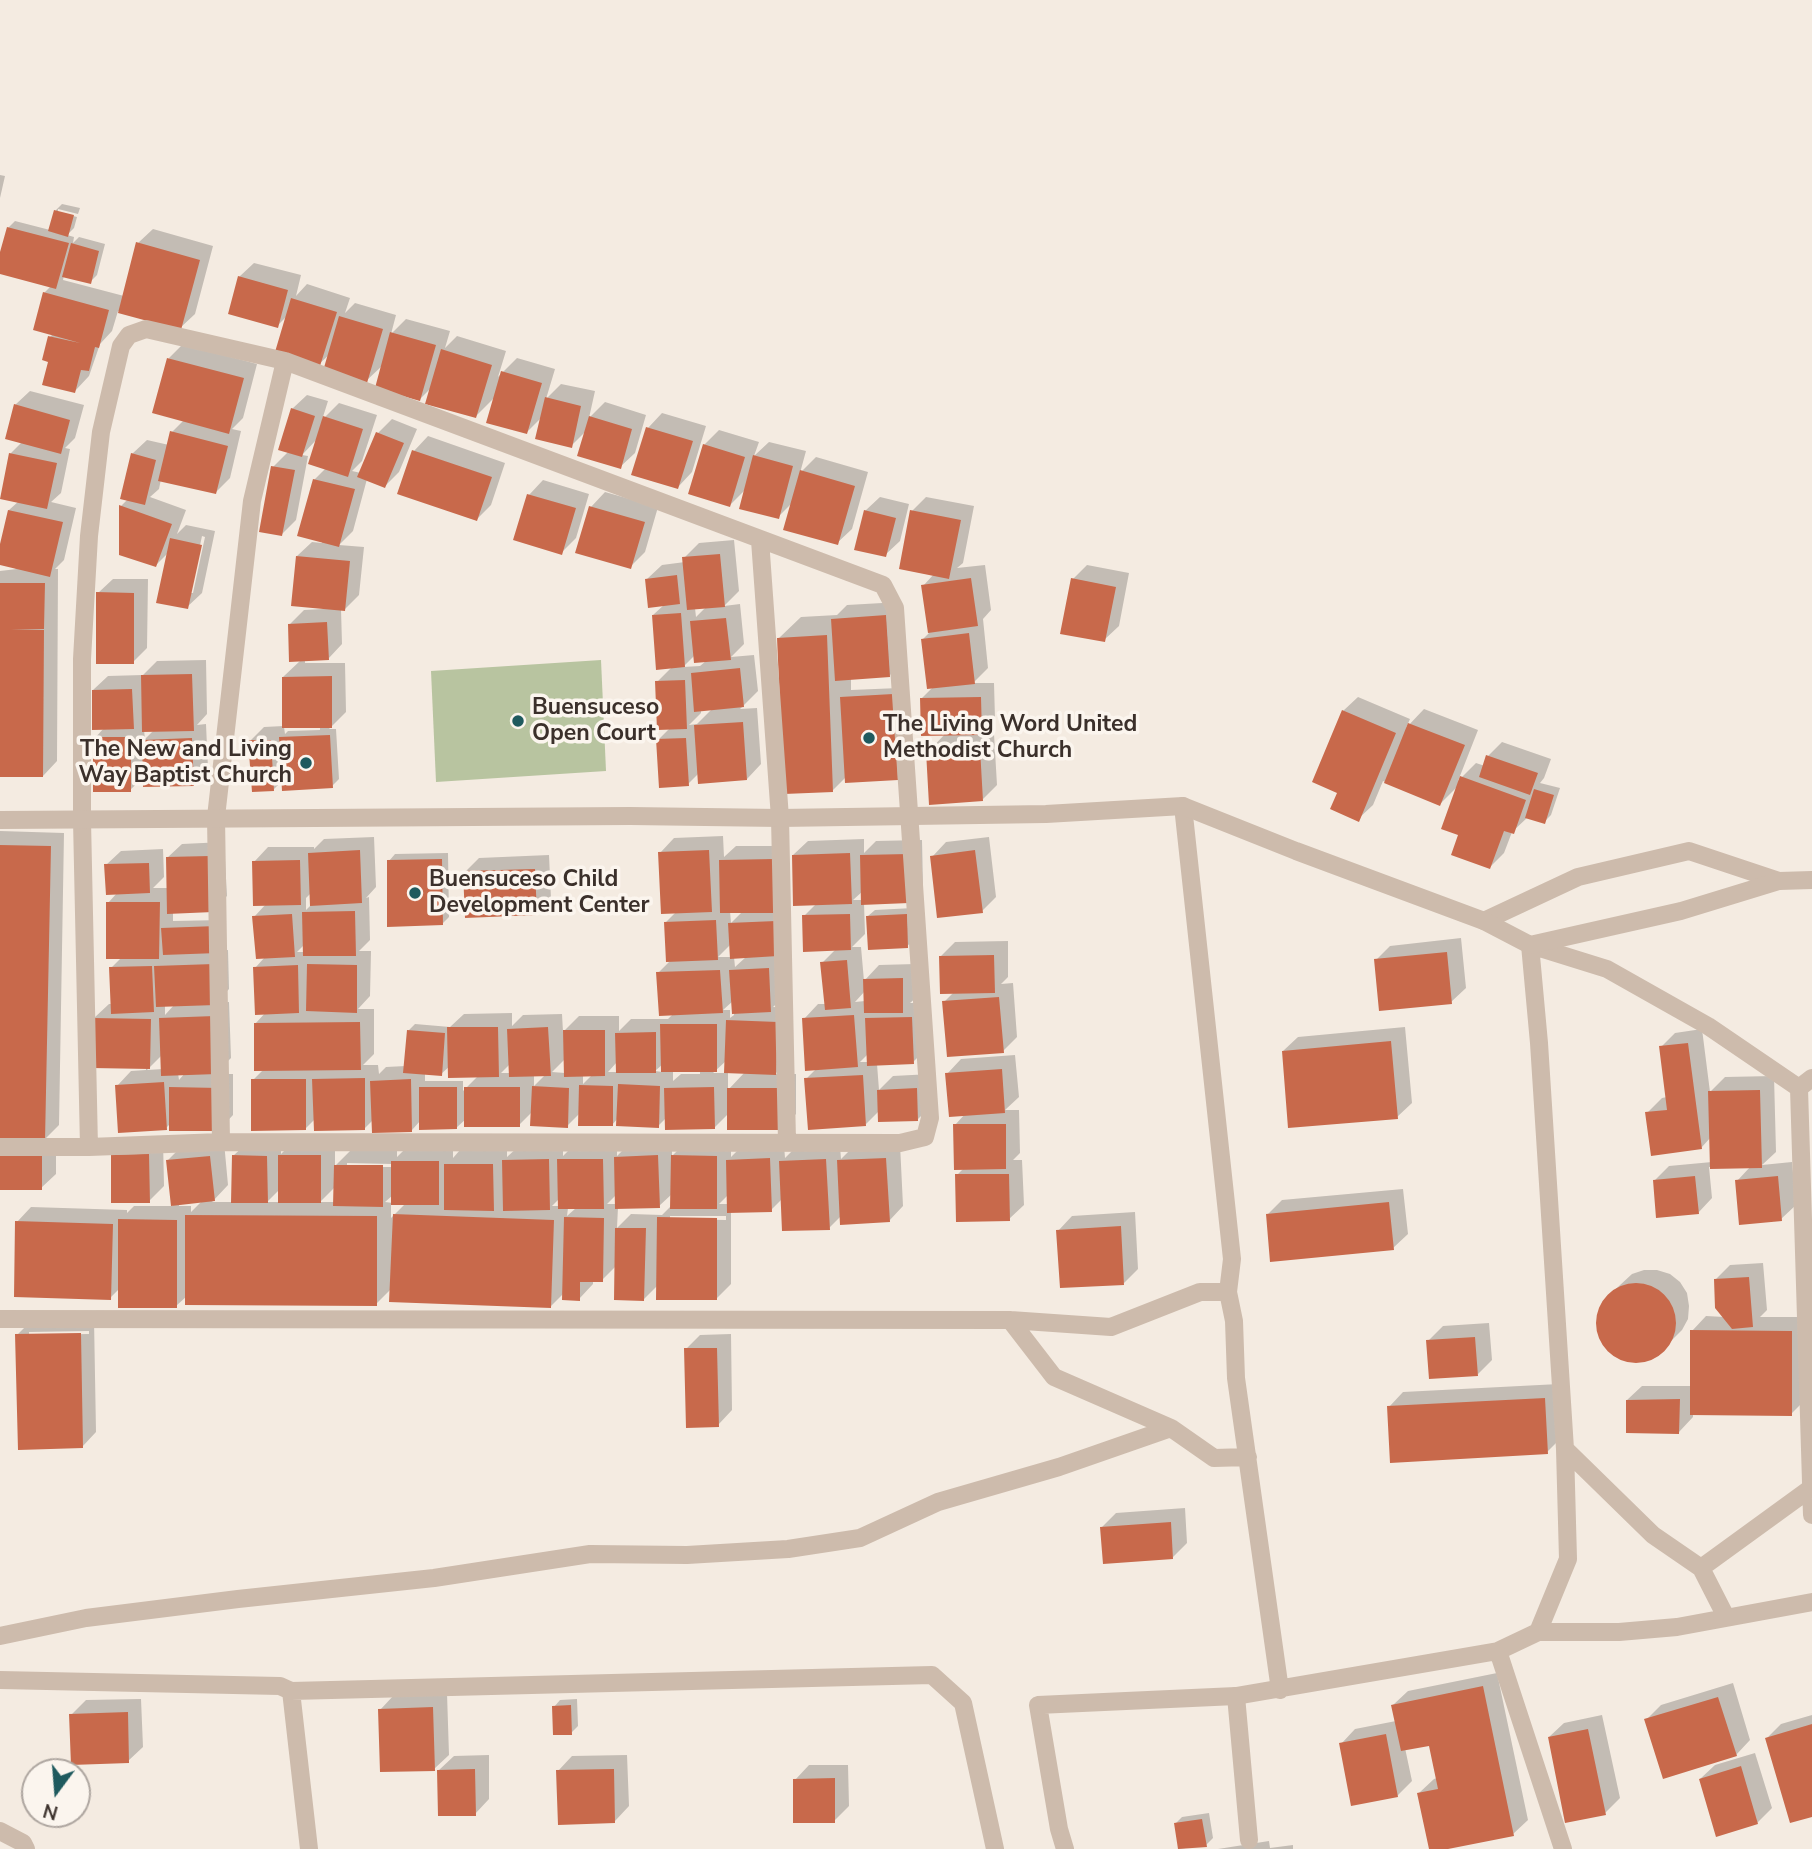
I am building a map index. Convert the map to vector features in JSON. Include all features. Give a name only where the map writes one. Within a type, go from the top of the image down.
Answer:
[{"type":"street","points":[[0,1146],[89,1147],[221,1142],[900,1143],[925,1137],[930,1118],[895,608],[883,585],[285,361],[146,329],[129,335],[121,346],[101,432],[89,536],[82,659],[82,820],[89,1147]]},
{"type":"street","points":[[221,1142],[216,817],[252,501],[285,361]]},
{"type":"street","points":[[760,540],[780,818],[787,1141]]},
{"type":"street","points":[[0,820],[216,817],[780,818],[1046,814],[1183,806],[1483,921],[1530,945],[1607,969],[1805,1083],[1812,1515]]},
{"type":"street","points":[[1183,806],[1232,1259],[1228,1292],[1234,1321],[1236,1378],[1280,1690]]},
{"type":"street","points":[[1483,921],[1578,877],[1689,851],[1779,881]]},
{"type":"street","points":[[1530,945],[1681,911],[1779,881],[1812,880]]},
{"type":"street","points":[[1530,945],[1539,1043],[1565,1449],[1568,1559],[1538,1632]]},
{"type":"street","points":[[0,1320],[1010,1320],[1111,1327],[1200,1292],[1228,1292]]},
{"type":"street","points":[[1010,1320],[1054,1377],[1171,1428],[1214,1458],[1248,1457]]},
{"type":"street","points":[[0,1636],[86,1618],[434,1578],[590,1553],[712,1553],[788,1549],[860,1538],[938,1502],[1059,1467],[1171,1428]]},
{"type":"street","points":[[1565,1449],[1653,1535],[1701,1568],[1726,1617]]},
{"type":"street","points":[[1701,1568],[1811,1488]]},
{"type":"street","points":[[1065,1849],[1038,1705],[1236,1696],[1498,1651],[1538,1632],[1676,1627],[1812,1602]]},
{"type":"street","points":[[1498,1651],[1563,1849]]},
{"type":"street","points":[[0,1680],[280,1686],[291,1691],[932,1675],[963,1703],[995,1849]]},
{"type":"street","points":[[291,1691],[309,1849]]},
{"type":"street","points":[[1236,1696],[1248,1840]]},
{"type":"street","points":[[0,1831],[23,1843],[26,1849]]},
{"type":"green space","name":"Buensuceso Open Court","points":[[601,660],[606,771],[436,782],[431,671]]},
{"type":"building","points":[[54,210],[74,215],[68,237],[48,231]]},
{"type":"building","points":[[7,227],[69,243],[56,289],[0,274],[0,252]]},
{"type":"building","points":[[136,242],[200,260],[181,330],[118,313]]},
{"type":"building","points":[[71,243],[99,251],[91,284],[62,277]]},
{"type":"building","points":[[238,276],[288,290],[278,328],[228,314]]},
{"type":"building","points":[[43,292],[109,310],[99,348],[95,347],[89,371],[81,370],[75,393],[42,385],[48,362],[42,360],[48,336],[80,343],[33,330]]},
{"type":"building","points":[[291,298],[337,312],[320,366],[275,352]]},
{"type":"building","points":[[339,316],[383,329],[367,383],[323,371]]},
{"type":"building","points":[[390,332],[436,345],[420,401],[375,388]]},
{"type":"building","points":[[441,349],[492,365],[476,418],[425,404]]},
{"type":"building","points":[[167,358],[244,378],[229,434],[152,413]]},
{"type":"building","points":[[501,371],[542,383],[527,434],[486,423]]},
{"type":"building","points":[[545,397],[581,406],[572,448],[535,439]]},
{"type":"building","points":[[14,404],[70,420],[61,454],[5,439]]},
{"type":"building","points":[[291,408],[315,416],[302,457],[278,450]]},
{"type":"building","points":[[323,416],[363,429],[348,477],[308,464]]},
{"type":"building","points":[[589,416],[632,429],[621,469],[577,456]]},
{"type":"building","points":[[646,427],[693,441],[678,489],[631,475]]},
{"type":"building","points":[[170,431],[228,446],[216,494],[158,481]]},
{"type":"building","points":[[376,432],[404,443],[385,488],[357,477]]},
{"type":"building","points":[[703,444],[745,457],[730,507],[688,494]]},
{"type":"building","points":[[412,450],[492,477],[477,521],[397,494]]},
{"type":"building","points":[[9,453],[57,463],[47,509],[0,499]]},
{"type":"building","points":[[131,453],[156,460],[145,505],[120,499]]},
{"type":"building","points":[[753,455],[793,466],[779,519],[739,509]]},
{"type":"building","points":[[271,466],[295,470],[282,536],[259,532]]},
{"type":"building","points":[[800,470],[855,486],[838,545],[783,530]]},
{"type":"building","points":[[313,479],[355,489],[339,547],[297,536]]},
{"type":"building","points":[[527,494],[576,508],[562,555],[513,540]]},
{"type":"building","points":[[119,505],[172,524],[156,567],[119,555]]},
{"type":"building","points":[[589,506],[645,522],[631,569],[575,553]]},
{"type":"building","points":[[8,510],[63,522],[50,577],[0,565],[0,544]]},
{"type":"building","points":[[864,510],[896,518],[886,557],[854,550]]},
{"type":"building","points":[[910,510],[961,520],[949,579],[899,569]]},
{"type":"building","points":[[170,538],[202,545],[188,609],[156,603]]},
{"type":"building","points":[[720,554],[725,607],[687,610],[682,557]]},
{"type":"building","points":[[296,556],[350,561],[345,611],[291,606]]},
{"type":"building","points":[[677,575],[680,604],[648,608],[645,579]]},
{"type":"building","points":[[971,578],[978,626],[928,633],[921,585]]},
{"type":"building","points":[[1071,578],[1116,587],[1105,642],[1060,634]]},
{"type":"building","points":[[0,583],[45,583],[44,629],[11,630],[44,630],[43,777],[0,777]]},
{"type":"building","points":[[96,592],[134,593],[134,664],[96,664]]},
{"type":"building","points":[[681,613],[685,667],[656,670],[652,615]]},
{"type":"building","points":[[886,615],[890,677],[835,681],[831,619]]},
{"type":"building","points":[[726,618],[731,660],[694,663],[690,621]]},
{"type":"building","points":[[327,622],[329,660],[289,662],[288,624]]},
{"type":"building","points":[[969,633],[975,684],[927,689],[921,639]]},
{"type":"building","points":[[827,635],[833,792],[784,794],[777,638]]},
{"type":"building","points":[[740,668],[744,707],[694,712],[691,673]]},
{"type":"building","points":[[192,674],[194,731],[142,732],[141,675]]},
{"type":"building","points":[[332,676],[332,728],[282,728],[282,677]]},
{"type":"building","points":[[685,680],[687,729],[657,730],[655,681]]},
{"type":"building","points":[[132,689],[134,729],[92,730],[92,690]]},
{"type":"building","name":"The Living Word United Methodist Church","points":[[893,694],[898,780],[845,783],[840,697]]},
{"type":"building","points":[[981,697],[982,735],[921,736],[920,698]]},
{"type":"building","points":[[1342,710],[1396,733],[1359,822],[1330,809],[1337,793],[1312,782]]},
{"type":"building","points":[[743,722],[747,780],[698,784],[694,725]]},
{"type":"building","points":[[1408,723],[1465,745],[1440,806],[1384,783]]},
{"type":"building","name":"The New and Living Way Baptist Church","points":[[330,735],[333,788],[282,791],[279,737]]},
{"type":"building","points":[[93,737],[131,737],[131,792],[93,792]]},
{"type":"building","points":[[192,738],[194,786],[143,787],[142,740]]},
{"type":"building","points":[[686,738],[689,786],[659,788],[656,739]]},
{"type":"building","points":[[248,740],[271,740],[274,791],[252,792]]},
{"type":"building","points":[[980,748],[983,801],[929,805],[926,751]]},
{"type":"building","points":[[1486,755],[1538,773],[1530,795],[1479,777]]},
{"type":"building","points":[[1460,776],[1526,800],[1514,834],[1504,831],[1490,869],[1451,855],[1458,835],[1441,829]]},
{"type":"building","points":[[1534,789],[1554,795],[1545,824],[1525,818]]},
{"type":"building","points":[[0,845],[51,846],[45,1141],[0,1140]]},
{"type":"building","points":[[360,850],[362,903],[310,906],[308,853]]},
{"type":"building","points":[[709,850],[712,912],[661,914],[658,852]]},
{"type":"building","points":[[975,850],[983,913],[937,918],[930,856]]},
{"type":"building","points":[[850,853],[852,904],[793,906],[792,855]]},
{"type":"building","points":[[908,854],[909,903],[861,905],[860,855]]},
{"type":"building","points":[[210,856],[213,912],[167,914],[166,857]]},
{"type":"building","name":"Buensuceso Child Development Center","points":[[442,859],[443,925],[387,927],[387,860]]},
{"type":"building","points":[[774,859],[774,913],[720,913],[719,860]]},
{"type":"building","points":[[300,860],[301,905],[253,906],[252,861]]},
{"type":"building","points":[[149,863],[150,893],[106,895],[104,864]]},
{"type":"building","points":[[535,869],[537,915],[465,918],[463,871]]},
{"type":"building","points":[[106,902],[160,902],[159,959],[106,959]]},
{"type":"building","points":[[355,911],[356,956],[303,956],[302,912]]},
{"type":"building","points":[[292,914],[295,957],[256,959],[252,916]]},
{"type":"building","points":[[850,914],[851,950],[803,952],[802,915]]},
{"type":"building","points":[[907,914],[908,948],[868,950],[866,916]]},
{"type":"building","points":[[716,920],[718,960],[666,962],[664,922]]},
{"type":"building","points":[[776,921],[778,956],[730,959],[728,923]]},
{"type":"building","points":[[217,926],[218,953],[163,955],[161,928]]},
{"type":"building","points":[[1447,952],[1452,1004],[1379,1011],[1374,959]]},
{"type":"building","points":[[994,955],[995,993],[940,994],[939,956]]},
{"type":"building","points":[[847,960],[851,1008],[825,1010],[820,962]]},
{"type":"building","points":[[214,964],[216,1005],[156,1007],[154,966]]},
{"type":"building","points":[[307,964],[357,965],[357,1013],[306,1011]]},
{"type":"building","points":[[298,965],[299,1013],[255,1015],[253,967]]},
{"type":"building","points":[[152,966],[154,1012],[111,1014],[109,967]]},
{"type":"building","points":[[769,968],[771,1012],[732,1014],[729,970]]},
{"type":"building","points":[[720,970],[723,1013],[659,1016],[656,972]]},
{"type":"building","points":[[903,978],[903,1013],[864,1013],[863,979]]},
{"type":"building","points":[[999,997],[1004,1053],[947,1057],[942,1001]]},
{"type":"building","points":[[854,1015],[858,1067],[805,1071],[802,1018]]},
{"type":"building","points":[[215,1016],[217,1074],[161,1076],[159,1018]]},
{"type":"building","points":[[912,1017],[914,1064],[867,1066],[865,1018]]},
{"type":"building","points":[[93,1018],[151,1019],[150,1069],[92,1068]]},
{"type":"building","points":[[726,1020],[778,1022],[776,1075],[724,1073]]},
{"type":"building","points":[[360,1022],[361,1070],[254,1071],[254,1023]]},
{"type":"building","points":[[660,1024],[717,1024],[717,1072],[661,1072]]},
{"type":"building","points":[[447,1027],[498,1027],[499,1077],[448,1078]]},
{"type":"building","points":[[548,1027],[551,1076],[509,1077],[507,1029]]},
{"type":"building","points":[[407,1030],[445,1033],[442,1076],[403,1073]]},
{"type":"building","points":[[563,1030],[605,1030],[605,1076],[564,1077]]},
{"type":"building","points":[[656,1032],[656,1073],[616,1073],[615,1033]]},
{"type":"building","points":[[1391,1041],[1398,1119],[1288,1128],[1282,1051]]},
{"type":"building","points":[[1688,1043],[1702,1149],[1651,1156],[1645,1112],[1667,1110],[1659,1046]]},
{"type":"building","points":[[1002,1069],[1005,1113],[949,1117],[945,1073]]},
{"type":"building","points":[[863,1075],[866,1126],[808,1130],[804,1078]]},
{"type":"building","points":[[365,1078],[365,1130],[314,1131],[312,1079]]},
{"type":"building","points":[[251,1079],[306,1079],[306,1130],[251,1131]]},
{"type":"building","points":[[411,1079],[412,1132],[372,1133],[370,1081]]},
{"type":"building","points":[[164,1082],[167,1130],[118,1133],[115,1085]]},
{"type":"building","points":[[618,1084],[660,1086],[659,1128],[616,1126]]},
{"type":"building","points":[[579,1085],[613,1086],[613,1126],[578,1126]]},
{"type":"building","points":[[532,1086],[569,1088],[568,1128],[530,1126]]},
{"type":"building","points":[[169,1087],[220,1088],[219,1131],[169,1131]]},
{"type":"building","points":[[419,1087],[457,1087],[457,1129],[419,1130]]},
{"type":"building","points":[[464,1087],[520,1087],[520,1127],[464,1127]]},
{"type":"building","points":[[714,1087],[715,1129],[665,1130],[664,1088]]},
{"type":"building","points":[[727,1088],[782,1088],[782,1130],[727,1130]]},
{"type":"building","points":[[917,1088],[918,1121],[878,1122],[877,1090]]},
{"type":"building","points":[[1760,1090],[1762,1168],[1710,1169],[1708,1091]]},
{"type":"building","points":[[953,1124],[1006,1124],[1006,1169],[954,1170]]},
{"type":"building","points":[[0,1151],[42,1152],[42,1190],[0,1190]]},
{"type":"building","points":[[149,1154],[150,1203],[111,1203],[111,1155]]},
{"type":"building","points":[[232,1155],[267,1156],[268,1203],[231,1203]]},
{"type":"building","points":[[278,1155],[321,1155],[321,1203],[278,1203]]},
{"type":"building","points":[[658,1155],[660,1208],[615,1209],[614,1157]]},
{"type":"building","points":[[671,1155],[717,1156],[717,1209],[670,1209]]},
{"type":"building","points":[[210,1156],[215,1201],[171,1206],[166,1160]]},
{"type":"building","points":[[770,1158],[772,1212],[727,1213],[726,1160]]},
{"type":"building","points":[[886,1158],[890,1222],[840,1225],[837,1160]]},
{"type":"building","points":[[549,1159],[550,1210],[503,1211],[502,1160]]},
{"type":"building","points":[[557,1159],[603,1159],[604,1209],[558,1209]]},
{"type":"building","points":[[826,1159],[830,1230],[782,1231],[779,1161]]},
{"type":"building","points":[[391,1161],[439,1161],[439,1205],[391,1205]]},
{"type":"building","points":[[444,1164],[493,1164],[494,1211],[444,1210]]},
{"type":"building","points":[[334,1165],[383,1165],[383,1207],[333,1206]]},
{"type":"building","points":[[955,1174],[1009,1174],[1010,1221],[956,1222]]},
{"type":"building","points":[[1695,1176],[1699,1214],[1656,1218],[1653,1180]]},
{"type":"building","points":[[1778,1176],[1782,1221],[1739,1225],[1735,1180]]},
{"type":"building","points":[[1389,1202],[1394,1250],[1270,1262],[1266,1214]]},
{"type":"building","points":[[393,1214],[554,1220],[551,1308],[389,1302]]},
{"type":"building","points":[[185,1215],[377,1216],[377,1306],[185,1305]]},
{"type":"building","points":[[564,1217],[604,1218],[603,1282],[580,1282],[580,1301],[562,1300]]},
{"type":"building","points":[[657,1217],[717,1218],[717,1300],[656,1300]]},
{"type":"building","points":[[118,1219],[177,1220],[177,1308],[118,1308]]},
{"type":"building","points":[[15,1221],[113,1224],[111,1300],[14,1297]]},
{"type":"building","points":[[1121,1226],[1124,1285],[1060,1288],[1056,1230]]},
{"type":"building","points":[[615,1228],[646,1228],[644,1301],[614,1300]]},
{"type":"building","points":[[1749,1277],[1753,1327],[1732,1329],[1715,1308],[1714,1279]]},
{"type":"building","points":[[1636,1283],[1651,1286],[1664,1295],[1673,1308],[1676,1323],[1673,1338],[1664,1351],[1651,1360],[1636,1363],[1621,1360],[1608,1351],[1599,1338],[1596,1323],[1599,1308],[1608,1295],[1621,1286]]},
{"type":"building","points":[[1690,1330],[1792,1331],[1792,1416],[1690,1415]]},
{"type":"building","points":[[81,1333],[83,1448],[18,1450],[15,1334]]},
{"type":"building","points":[[1475,1337],[1478,1376],[1429,1379],[1426,1340]]},
{"type":"building","points":[[684,1348],[717,1348],[719,1427],[686,1428]]},
{"type":"building","points":[[1545,1398],[1548,1454],[1390,1463],[1387,1406]]},
{"type":"building","points":[[1680,1399],[1679,1434],[1626,1433],[1626,1400]]},
{"type":"building","points":[[1171,1522],[1173,1559],[1103,1564],[1100,1527]]},
{"type":"building","points":[[1483,1686],[1514,1836],[1448,1849],[1429,1849],[1417,1793],[1438,1789],[1429,1746],[1401,1751],[1391,1705]]},
{"type":"building","points":[[1718,1697],[1737,1756],[1663,1779],[1644,1719]]},
{"type":"building","points":[[571,1705],[572,1735],[553,1735],[552,1706]]},
{"type":"building","points":[[433,1707],[435,1771],[380,1772],[378,1709]]},
{"type":"building","points":[[128,1712],[129,1763],[91,1764],[91,1758],[71,1758],[69,1714]]},
{"type":"building","points":[[1812,1724],[1812,1817],[1790,1823],[1765,1738]]},
{"type":"building","points":[[1588,1729],[1606,1815],[1565,1823],[1548,1737]]},
{"type":"building","points":[[1386,1734],[1398,1797],[1351,1806],[1339,1743]]},
{"type":"building","points":[[1741,1766],[1758,1824],[1716,1837],[1699,1779]]},
{"type":"building","points":[[475,1769],[476,1816],[438,1816],[437,1770]]},
{"type":"building","points":[[614,1769],[615,1823],[558,1825],[556,1770]]},
{"type":"building","points":[[835,1778],[835,1823],[793,1823],[793,1779]]},
{"type":"building","points":[[1202,1819],[1207,1847],[1178,1849],[1174,1823]]},
{"type":"place","name":"Buensuceso Open Court","points":[[518,721]]},
{"type":"place","name":"The Living Word United Methodist Church","points":[[869,738]]},
{"type":"place","name":"The New and Living Way Baptist Church","points":[[306,763]]},
{"type":"place","name":"Buensuceso Child Development Center","points":[[415,893]]}]
